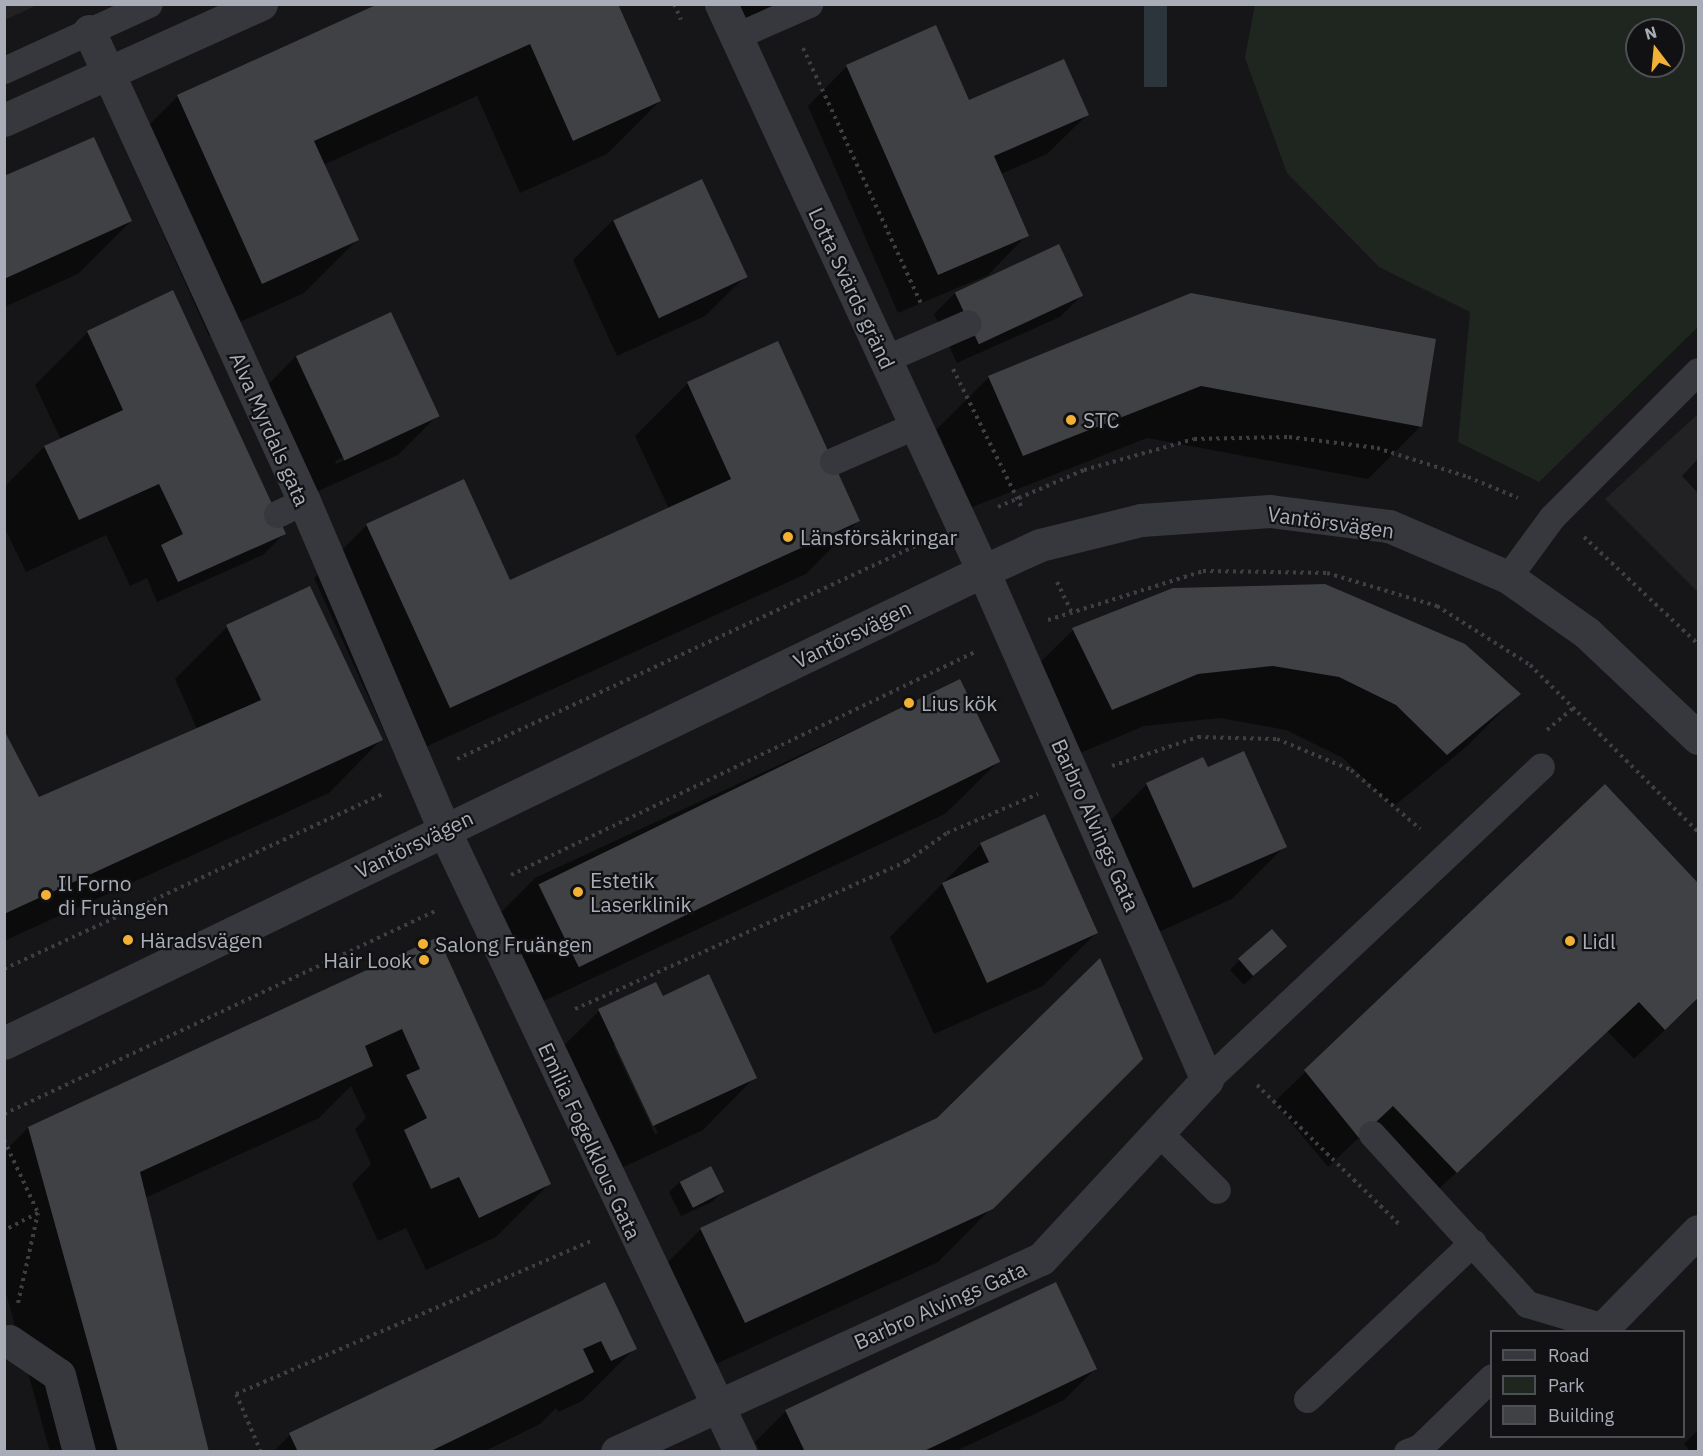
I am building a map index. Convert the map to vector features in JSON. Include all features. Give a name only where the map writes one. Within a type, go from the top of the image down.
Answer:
[{"type":"street","points":[[4,120],[261,4]]},
{"type":"street","name":"Lotta Svärds gränd","points":[[721,4],[983,571]]},
{"type":"street","name":"Alva Myrdals gata","points":[[88,32],[108,73],[290,508],[421,776],[444,830]]},
{"type":"street","name":"Vantörsvägen","points":[[4,1043],[983,571],[1040,545],[1141,520],[1270,511],[1389,526],[1508,577],[1587,633],[1698,738]]},
{"type":"street","name":"Barbro Alvings Gata","points":[[616,1452],[1041,1259],[1207,1080],[983,571]]},
{"type":"street","name":"Emilia Fogelklous Gata","points":[[444,830],[629,1224],[740,1452]]},
{"type":"street","points":[[1598,1330],[1698,1231]]},
{"type":"street","points":[[9,1341],[59,1375],[79,1452]]},
{"type":"lane","points":[[4,70],[149,4]]},
{"type":"lane","points":[[736,36],[798,9]]},
{"type":"lane","points":[[885,359],[968,322]]},
{"type":"lane","points":[[1508,577],[1552,517],[1698,371]]},
{"type":"lane","points":[[832,461],[916,425]]},
{"type":"lane","name":"Barbro Alvings Gata","points":[[1207,1080],[1541,766]]},
{"type":"lane","points":[[1159,1132],[1217,1190]]},
{"type":"lane","points":[[1372,1134],[1473,1242],[1527,1304],[1598,1330]]},
{"type":"lane","points":[[1308,1399],[1473,1242]]},
{"type":"lane","points":[[1407,1452],[1420,1447],[1490,1378]]},
{"type":"path","points":[[798,9],[937,337],[1017,498],[1084,470],[1194,439],[1289,437],[1377,448],[1468,477],[1524,500]]},
{"type":"path","points":[[1584,537],[1698,644]]},
{"type":"path","points":[[4,969],[924,542]]},
{"type":"path","points":[[1071,611],[1203,571],[1327,573],[1437,606],[1530,665],[1698,832]]},
{"type":"path","points":[[536,1026],[907,861],[947,833],[1076,778],[1198,737],[1277,739],[1351,770],[1448,853]]},
{"type":"path","points":[[1207,1080],[1249,1077],[1445,1269]]},
{"type":"path","points":[[4,1140],[38,1213],[9,1341]]},
{"type":"path","points":[[4,1230],[38,1213]]},
{"type":"path","points":[[261,1452],[236,1394],[629,1224]]},
{"type":"shaded area","points":[[5,4],[37,4],[37,5],[5,20]]},
{"type":"shaded area","points":[[1144,5],[1167,5],[1167,87],[1144,87]]},
{"type":"shaded area","points":[[1698,414],[1698,592],[1605,499]]},
{"type":"green space","points":[[1255,4],[1698,5],[1698,327],[1539,482],[1458,442],[1470,312],[1379,267],[1287,173],[1245,58]]},
{"type":"building","points":[[378,4],[618,4],[661,101],[573,141],[530,44],[314,141],[359,240],[262,284],[177,95]]},
{"type":"building","points":[[936,25],[969,100],[1064,59],[1089,115],[994,156],[1029,236],[938,275],[846,65]]},
{"type":"building","points":[[94,137],[132,221],[4,279],[4,176]]},
{"type":"building","points":[[702,179],[748,277],[659,318],[613,220]]},
{"type":"building","points":[[1059,244],[1083,296],[979,344],[955,293]]},
{"type":"building","points":[[173,290],[286,534],[178,582],[161,545],[183,534],[159,484],[79,520],[44,446],[123,410],[87,331]]},
{"type":"building","points":[[1191,293],[1436,339],[1422,427],[1201,386],[1023,456],[988,376]]},
{"type":"building","points":[[391,312],[440,416],[344,461],[296,356]]},
{"type":"building","points":[[778,341],[860,521],[450,708],[366,524],[464,479],[510,580],[731,479],[687,382]]},
{"type":"building","points":[[1325,584],[1465,644],[1521,694],[1447,755],[1396,705],[1339,677],[1273,666],[1198,674],[1112,710],[1072,628],[1173,588]]},
{"type":"building","points":[[310,586],[383,740],[4,914],[4,730],[39,797],[261,700],[226,625]]},
{"type":"building","points":[[960,679],[1000,762],[579,967],[538,885]]},
{"type":"building","points":[[1244,751],[1287,847],[1193,888],[1146,783],[1203,757],[1208,767]]},
{"type":"building","name":"Lidl","points":[[1605,784],[1698,883],[1698,998],[1665,1030],[1639,1002],[1457,1173],[1393,1106],[1359,1138],[1304,1070]]},
{"type":"building","points":[[1045,814],[1098,933],[987,983],[942,883],[989,862],[980,843]]},
{"type":"building","points":[[1272,929],[1287,946],[1253,976],[1238,959]]},
{"type":"building","points":[[438,937],[551,1184],[479,1218],[459,1177],[431,1189],[404,1130],[427,1118],[406,1075],[420,1069],[402,1029],[365,1046],[373,1066],[140,1172],[209,1452],[118,1452],[28,1127]]},
{"type":"building","points":[[1100,958],[1143,1059],[993,1209],[745,1323],[700,1228],[937,1118]]},
{"type":"building","points":[[709,974],[757,1078],[653,1126],[598,1009],[656,982],[663,996]]},
{"type":"building","points":[[711,1166],[724,1192],[693,1208],[680,1182]]},
{"type":"building","points":[[605,1282],[637,1349],[611,1361],[601,1341],[583,1349],[594,1372],[429,1452],[298,1452],[289,1433]]},
{"type":"building","points":[[1056,1282],[1097,1369],[922,1452],[805,1452],[785,1410]]},
{"type":"place","name":"STC","points":[[1071,420]]},
{"type":"place","name":"Länsförsäkringar","points":[[788,537]]},
{"type":"place","name":"Lius kök","points":[[909,703]]},
{"type":"place","name":"Estetik Laserklinik","points":[[578,892]]},
{"type":"place","name":"Il Forno di Fruängen","points":[[46,895]]},
{"type":"place","name":"Häradsvägen","points":[[128,940]]},
{"type":"place","name":"Lidl","points":[[1570,941]]},
{"type":"place","name":"Salong Fruängen","points":[[423,944]]},
{"type":"place","name":"Hair Look","points":[[424,960]]}]
